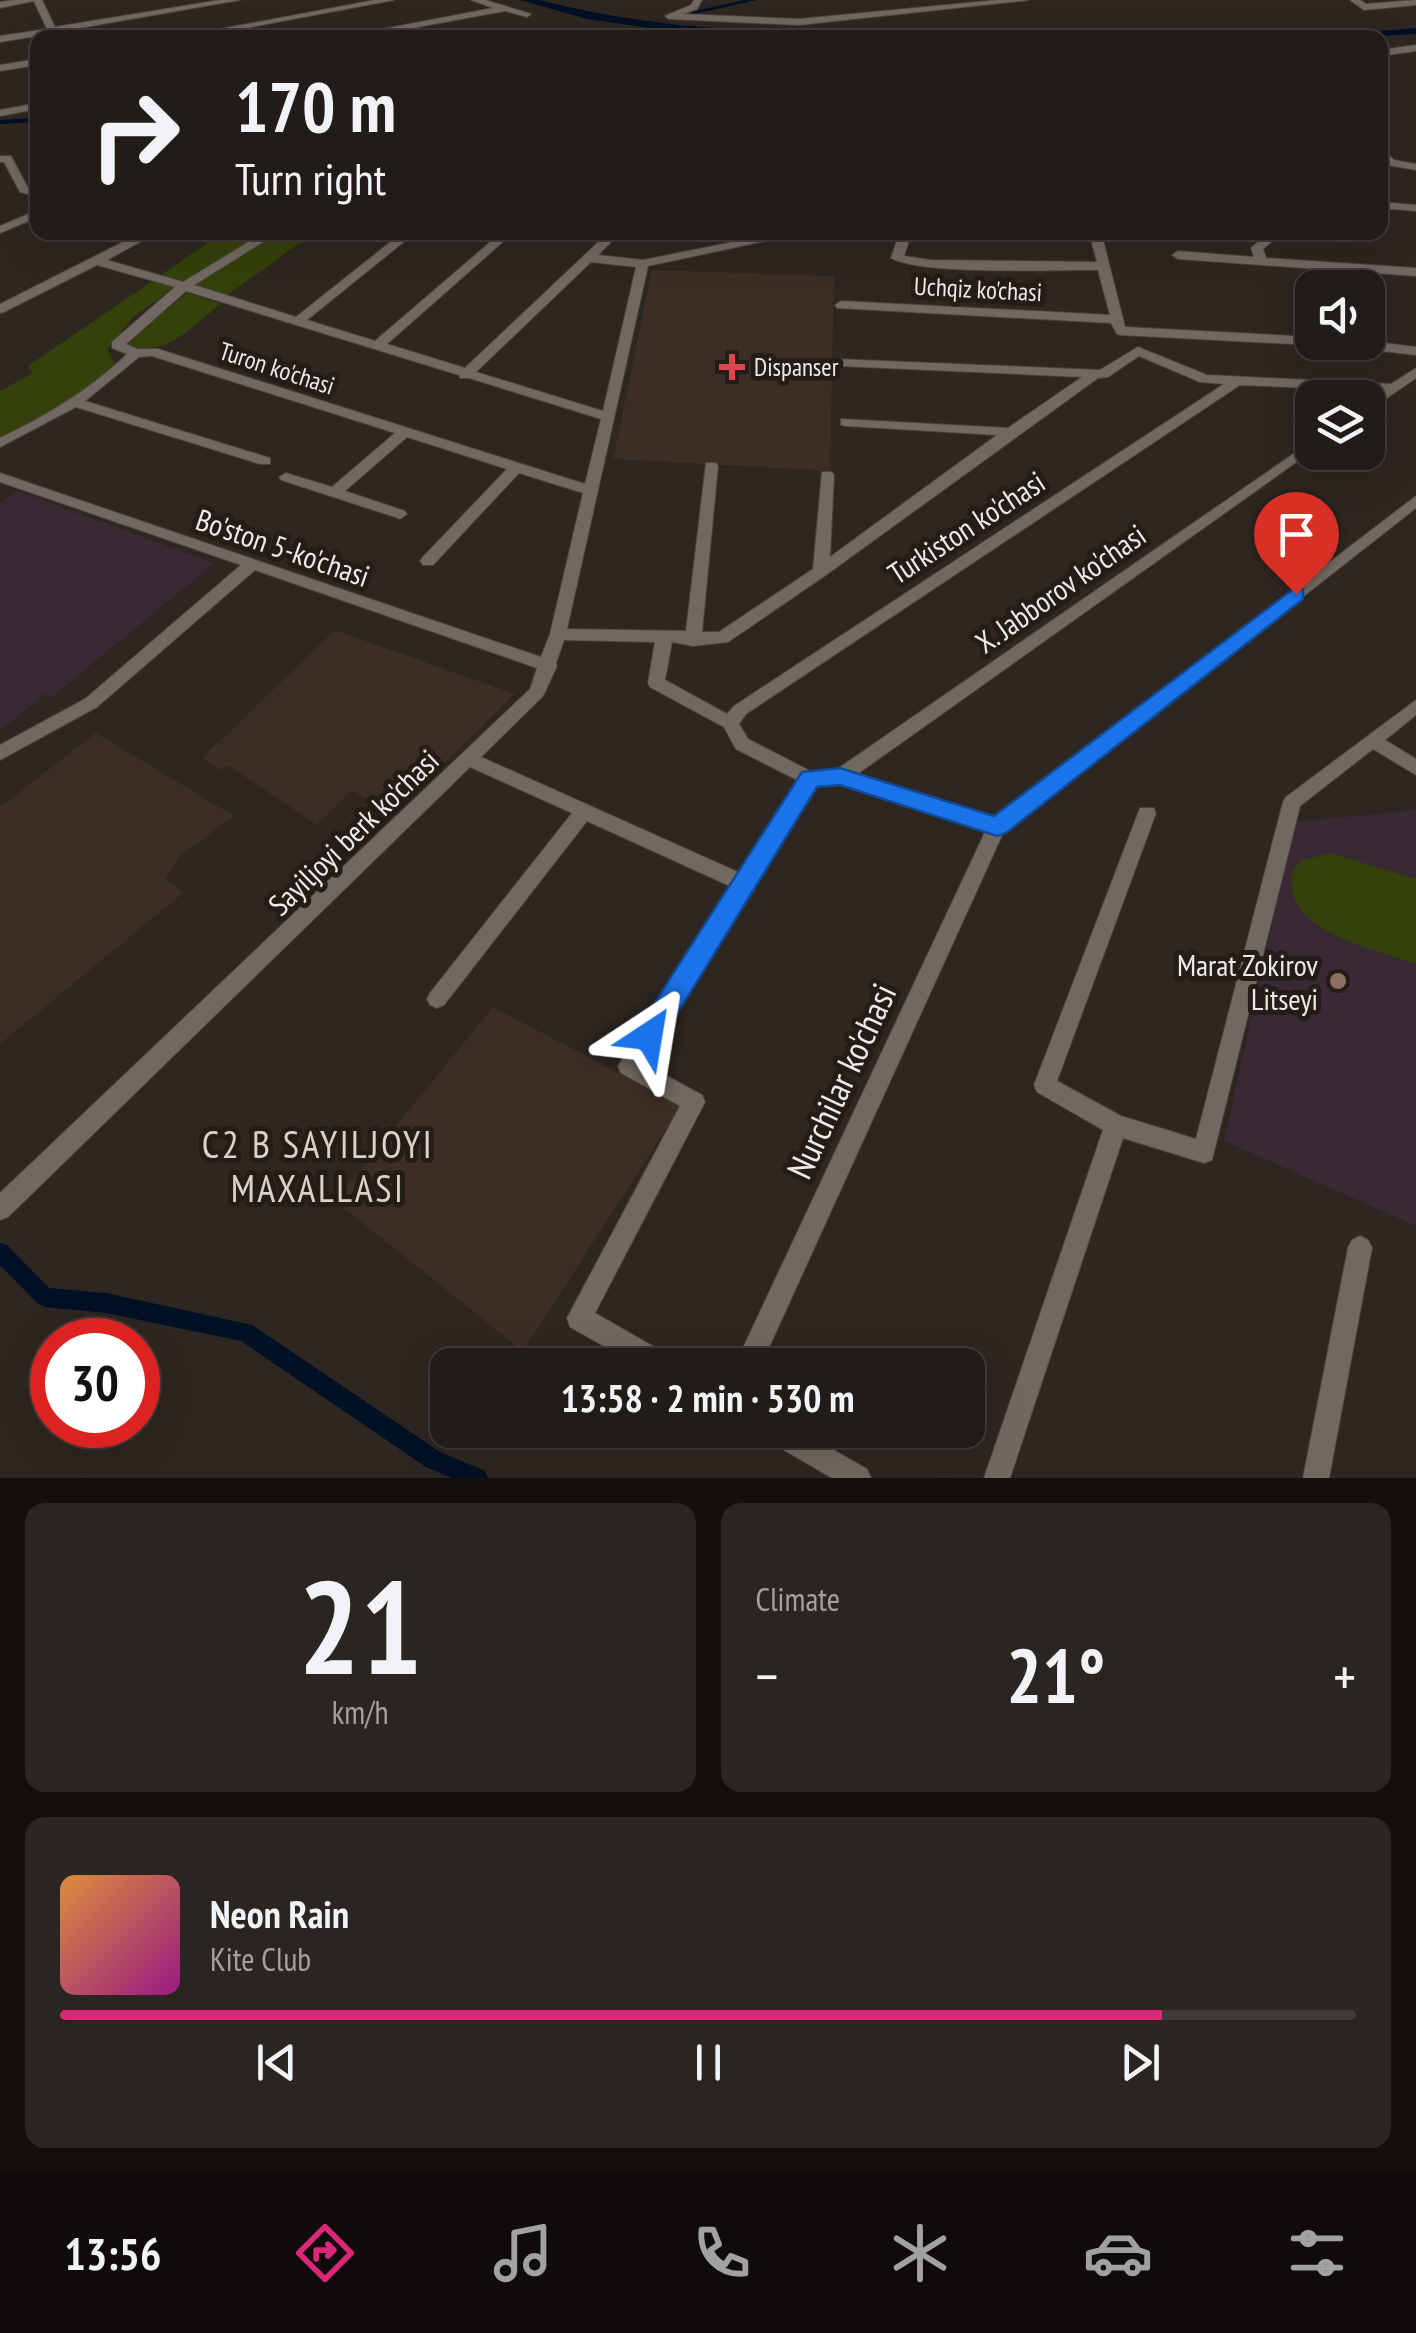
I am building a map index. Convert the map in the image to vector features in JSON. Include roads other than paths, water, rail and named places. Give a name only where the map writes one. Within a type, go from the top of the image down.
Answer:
[{"type":"street","points":[[0,5],[30,0]]},
{"type":"street","points":[[38,0],[52,30]]},
{"type":"street","points":[[75,30],[236,0]]},
{"type":"street","points":[[221,30],[390,0]]},
{"type":"street","points":[[476,0],[527,14]]},
{"type":"street","points":[[698,0],[694,7],[669,16],[799,22],[1024,0]]},
{"type":"street","points":[[1354,0],[1364,7],[1416,2]]},
{"type":"street","points":[[384,30],[505,8]]},
{"type":"street","points":[[0,39],[30,36]]},
{"type":"street","points":[[1388,52],[1416,48]]},
{"type":"street","points":[[0,68],[30,63]]},
{"type":"street","points":[[0,113],[30,107]]},
{"type":"street","points":[[0,142],[4,158],[24,190],[30,192]]},
{"type":"street","points":[[1388,158],[1416,167]]},
{"type":"street","points":[[24,190],[30,187]]},
{"type":"street","points":[[1388,206],[1416,208]]},
{"type":"street","points":[[0,230],[30,217]]},
{"type":"street","points":[[0,310],[138,240]]},
{"type":"street","points":[[0,443],[76,402],[135,353],[117,345],[184,286],[261,240]]},
{"type":"street","points":[[297,322],[401,240]]},
{"type":"street","points":[[376,347],[501,240]]},
{"type":"street","points":[[465,375],[607,240]]},
{"type":"street","points":[[588,258],[643,264],[764,240]]},
{"type":"street","points":[[903,240],[897,258],[931,264],[1102,266]]},
{"type":"street","points":[[1097,240],[1117,325],[1138,351],[1205,379],[1394,388]]},
{"type":"street","points":[[1260,260],[1257,248],[1268,240]]},
{"type":"street","points":[[1178,255],[1416,272]]},
{"type":"street","points":[[98,261],[606,416]]},
{"type":"street","name":"Sayiljoyi berk ko'chasi","points":[[0,1209],[538,692],[558,634],[643,264]]},
{"type":"street","name":"Uchqiz ko'chasi","points":[[841,305],[1295,340]]},
{"type":"street","points":[[1385,347],[1416,351]]},
{"type":"street","points":[[840,362],[1103,374],[1138,351]]},
{"type":"street","name":"Turon ko'chasi","points":[[135,353],[154,352],[590,490]]},
{"type":"street","points":[[1385,394],[1416,372]]},
{"type":"street","points":[[558,634],[722,638],[1096,374]]},
{"type":"street","name":"Turkiston ko'chasi","points":[[730,723],[740,710],[1237,381]]},
{"type":"street","points":[[76,402],[266,461]]},
{"type":"street","points":[[846,422],[1011,432]]},
{"type":"street","points":[[334,493],[404,432]]},
{"type":"street","name":"X. Jabborov ko'chasi","points":[[840,776],[1295,457]]},
{"type":"street","points":[[694,640],[711,466]]},
{"type":"street","points":[[428,560],[516,468]]},
{"type":"street","points":[[820,571],[827,474]]},
{"type":"street","name":"Bo'ston 5-ko'chasi","points":[[0,477],[549,666]]},
{"type":"street","points":[[286,477],[400,514]]},
{"type":"street","points":[[664,639],[656,683],[730,723],[742,744],[810,779],[840,776],[997,826],[1416,500]]},
{"type":"street","points":[[0,753],[91,703],[251,565]]},
{"type":"street","points":[[1147,814],[1045,1084],[1116,1125],[1204,1152],[1292,802],[1416,706]]},
{"type":"street","points":[[1374,742],[1416,768]]},
{"type":"street","points":[[469,758],[746,884]]},
{"type":"street","points":[[631,1348],[579,1318],[694,1102],[629,1066],[810,779]]},
{"type":"street","points":[[438,999],[584,811]]},
{"type":"street","name":"Nurchilar ko'chasi","points":[[756,1348],[997,826]]},
{"type":"street","points":[[998,1478],[1116,1125]]},
{"type":"street","points":[[1316,1478],[1360,1248]]},
{"type":"street","points":[[806,1448],[858,1478]]},
{"type":"waterway","points":[[526,0],[587,16],[682,30]]},
{"type":"waterway","points":[[681,15],[754,0]]},
{"type":"waterway","points":[[1388,34],[1416,31]]},
{"type":"waterway","points":[[0,122],[30,120]]},
{"type":"waterway","points":[[0,1252],[45,1297],[106,1303],[245,1332],[433,1460],[478,1478]]},
{"type":"place","name":"Dispanser","points":[[732,367]]},
{"type":"place","name":"Marat Zokirov Litseyi","points":[[1338,981]]},
{"type":"district","name":"C2 B SAYILJOYI MAXALLASI","points":[[318,1165]]}]
